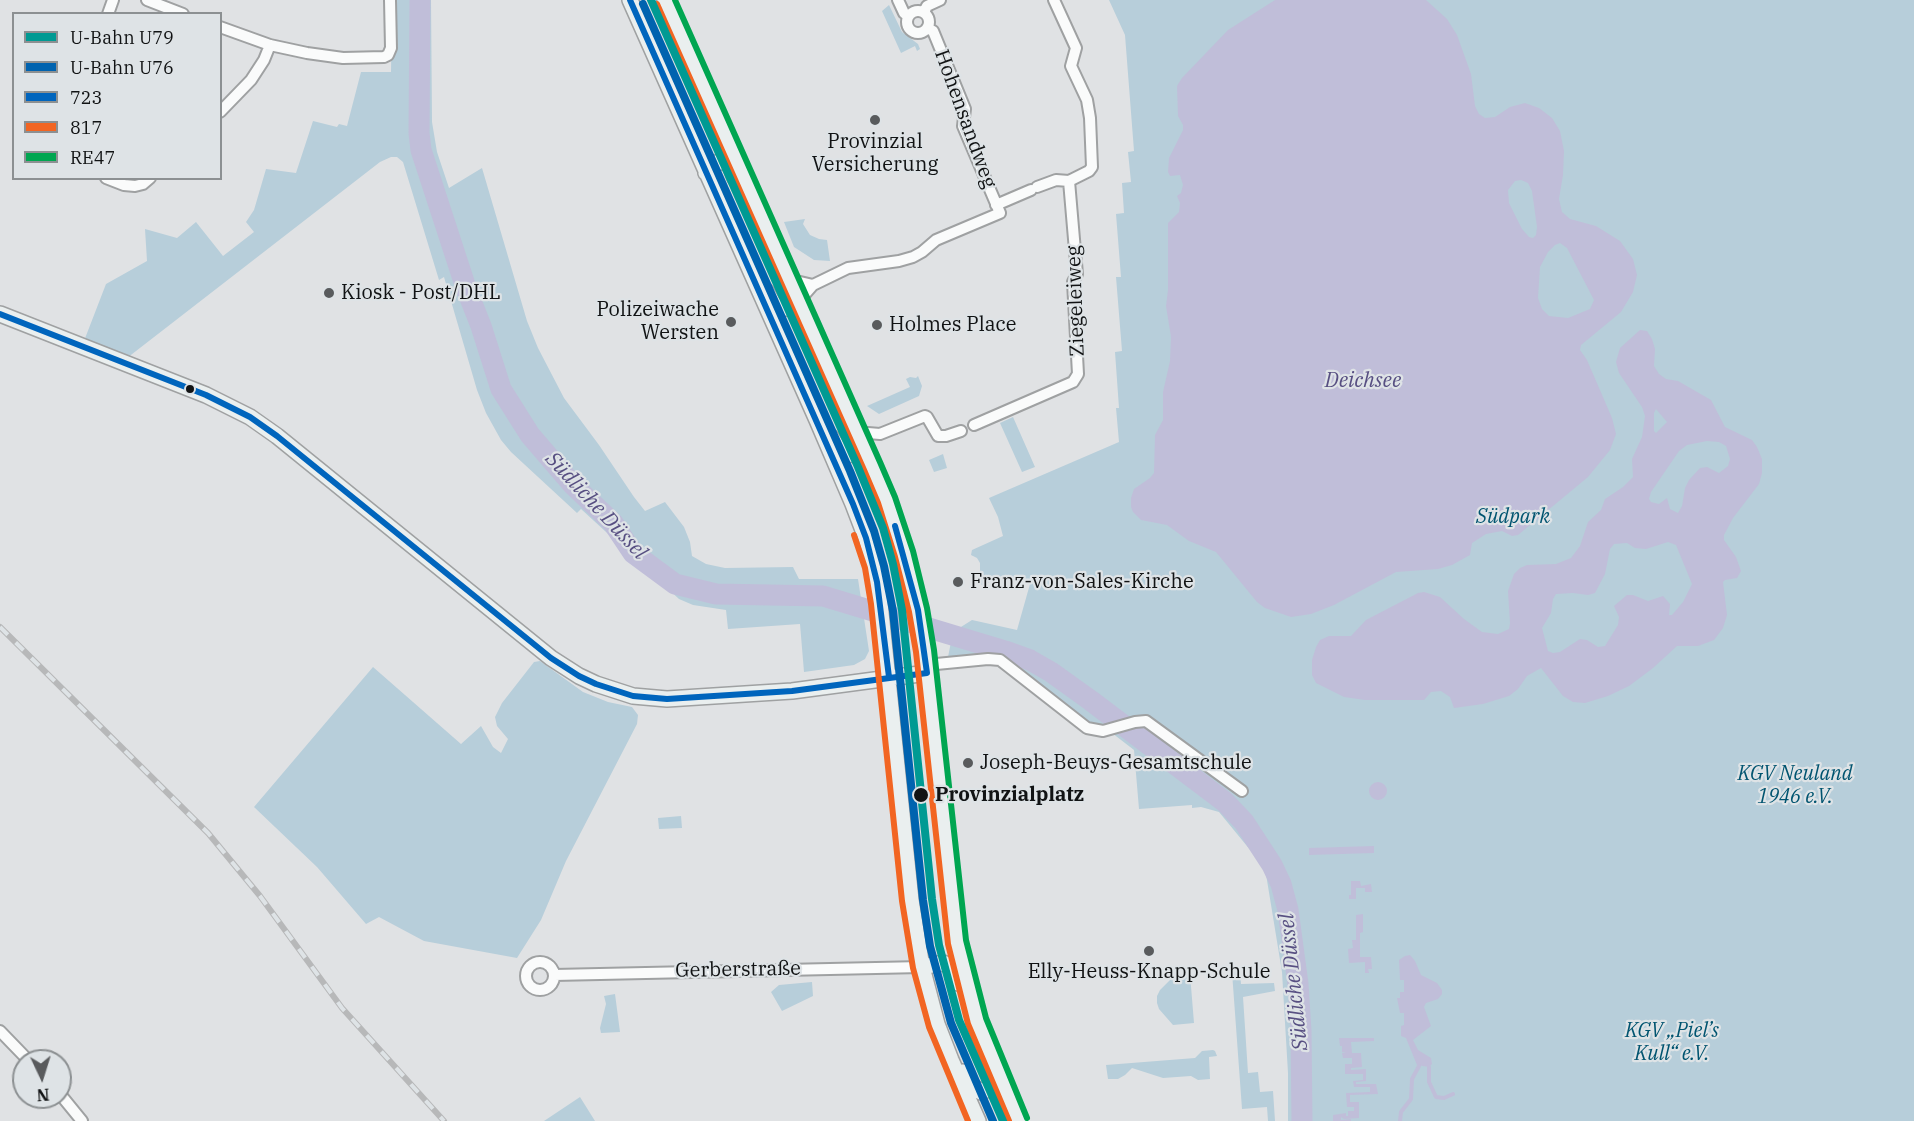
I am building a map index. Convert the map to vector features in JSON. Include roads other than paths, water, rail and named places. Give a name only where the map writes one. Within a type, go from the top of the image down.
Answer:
[{"type":"main road","points":[[630,0],[854,504],[866,538],[880,603],[911,900],[922,967],[937,1024],[978,1121]]},
{"type":"main road","points":[[665,0],[864,449],[896,530],[918,610],[924,645],[957,942],[977,1021],[1019,1121]]},
{"type":"main road","points":[[706,173],[716,162],[727,163],[744,196],[753,200]]},
{"type":"main road","points":[[751,275],[759,277],[767,294],[778,307],[792,308],[799,301]]},
{"type":"main road","points":[[0,314],[198,392],[250,417],[551,658],[596,684],[633,696],[667,699],[792,690],[889,677],[926,669]]},
{"type":"main road","points":[[817,420],[824,422],[839,450],[853,455],[859,454],[864,449]]},
{"type":"main road","points":[[922,967],[943,963],[949,965],[954,971],[959,988],[969,996]]},
{"type":"main road","points":[[951,1060],[960,1065],[971,1085],[981,1092],[995,1086],[1000,1076]]},
{"type":"street","points":[[147,0],[178,12]]},
{"type":"street","points":[[222,28],[270,45],[307,53],[343,58],[387,56],[391,48],[390,0]]},
{"type":"street","name":"Hohensandweg","points":[[898,0],[904,13],[908,16],[907,24],[912,31],[920,33],[927,28],[929,20],[924,12]]},
{"type":"street","points":[[908,16],[915,11],[924,12],[927,6],[940,0]]},
{"type":"street","points":[[799,301],[813,285],[848,268],[899,261],[913,256],[922,252],[936,240],[1034,189],[1056,180],[1069,181],[1089,171],[1092,167],[1087,100],[1071,66],[1076,48],[1054,0]]},
{"type":"street","name":"Hohensandweg","points":[[927,28],[933,32],[965,109],[963,126],[998,209]]},
{"type":"street","points":[[222,110],[250,80],[264,60],[270,45]]},
{"type":"street","points":[[111,180],[135,186],[148,180]]},
{"type":"street","name":"Ziegeleiweg","points":[[974,425],[1073,382],[1078,374],[1073,282],[1077,274],[1069,181]]},
{"type":"street","points":[[788,275],[813,285]]},
{"type":"street","points":[[864,449],[880,434],[925,416],[936,434],[941,437],[961,430]]},
{"type":"street","points":[[856,432],[880,434]]},
{"type":"street","points":[[926,669],[988,659],[1000,660],[1087,728],[1099,731],[1135,722],[1150,723],[1242,790]]},
{"type":"street","name":"Gerberstraße","points":[[554,975],[922,967]]},
{"type":"street","points":[[0,1031],[17,1049]]},
{"type":"street","points":[[72,1109],[82,1121]]},
{"type":"water","name":"Deichsee","points":[[1275,0],[1426,0],[1447,19],[1457,35],[1471,74],[1475,106],[1479,114],[1485,118],[1495,117],[1510,107],[1525,103],[1539,108],[1552,118],[1560,131],[1564,151],[1559,199],[1562,212],[1570,219],[1596,226],[1620,241],[1633,259],[1637,275],[1633,292],[1621,312],[1581,345],[1580,350],[1587,360],[1612,418],[1616,434],[1610,450],[1588,477],[1518,535],[1512,536],[1502,531],[1486,534],[1472,543],[1470,555],[1452,565],[1438,569],[1396,572],[1334,605],[1311,614],[1291,617],[1265,608],[1257,602],[1216,552],[1189,541],[1167,525],[1141,520],[1131,507],[1134,489],[1154,473],[1155,435],[1163,420],[1163,392],[1170,361],[1171,337],[1166,306],[1168,223],[1179,212],[1180,203],[1177,196],[1181,193],[1183,185],[1180,175],[1170,176],[1168,172],[1169,158],[1183,130],[1178,116],[1177,86],[1228,30]],"holes":[[[1521,180],[1528,183],[1532,191],[1537,227],[1533,238],[1522,229],[1509,203],[1508,190],[1515,181]],[[1560,243],[1567,248],[1594,300],[1590,309],[1568,318],[1549,316],[1542,309],[1538,298],[1540,267],[1548,252]]]},
{"type":"water","points":[[1640,330],[1647,331],[1655,349],[1654,366],[1659,374],[1666,379],[1678,381],[1711,400],[1725,427],[1752,440],[1762,459],[1759,484],[1733,518],[1724,535],[1724,540],[1736,557],[1741,571],[1737,578],[1723,582],[1727,615],[1723,628],[1714,640],[1698,646],[1677,646],[1629,686],[1585,703],[1573,702],[1563,696],[1541,668],[1527,676],[1518,689],[1509,696],[1483,704],[1454,708],[1450,697],[1441,691],[1431,692],[1424,700],[1365,700],[1344,697],[1316,683],[1312,675],[1312,660],[1320,640],[1329,636],[1351,636],[1366,620],[1418,593],[1424,592],[1440,597],[1482,632],[1498,634],[1509,629],[1508,591],[1514,574],[1527,565],[1556,564],[1571,558],[1580,546],[1588,522],[1601,510],[1605,499],[1633,477],[1632,459],[1642,437],[1645,416],[1642,407],[1619,373],[1616,362],[1620,348]],"holes":[[[1656,409],[1667,422],[1656,433],[1654,431]],[[1707,441],[1719,442],[1726,446],[1730,459],[1728,466],[1719,473],[1707,467],[1700,468],[1685,488],[1682,506],[1678,513],[1670,509],[1667,498],[1659,504],[1649,499],[1651,492],[1679,451],[1687,445]],[[1668,542],[1676,545],[1692,584],[1683,602],[1672,615],[1669,615],[1670,604],[1663,596],[1648,601],[1627,595],[1614,606],[1619,617],[1618,625],[1605,646],[1598,647],[1587,640],[1580,639],[1560,652],[1548,651],[1542,628],[1551,613],[1556,594],[1588,595],[1595,593],[1605,574],[1610,549],[1614,544],[1627,543],[1635,548],[1646,549]]]},
{"type":"water","points":[[1374,782],[1382,782],[1387,787],[1385,798],[1374,800],[1369,795],[1369,787]]},
{"type":"water","points":[[1374,846],[1374,853],[1309,855],[1309,848]]},
{"type":"water","points":[[1351,881],[1360,881],[1361,886],[1371,884],[1372,892],[1365,892],[1365,888],[1356,888],[1356,899],[1349,899]]},
{"type":"water","points":[[1363,914],[1360,957],[1371,957],[1372,969],[1368,969],[1369,973],[1365,973],[1365,962],[1349,963],[1348,949],[1353,948],[1352,940],[1356,940],[1356,915]]},
{"type":"water","points":[[1410,955],[1421,975],[1437,983],[1442,990],[1438,999],[1426,1003],[1424,1007],[1431,1026],[1413,1040],[1418,1050],[1431,1058],[1432,1064],[1429,1067],[1417,1065],[1406,1038],[1401,1036],[1404,1013],[1400,1013],[1397,998],[1400,998],[1400,992],[1404,992],[1404,980],[1400,980],[1399,960]]},
{"type":"water","points":[[1339,1038],[1374,1038],[1374,1041],[1351,1042],[1352,1053],[1361,1053],[1362,1067],[1351,1068],[1351,1070],[1366,1069],[1366,1081],[1356,1082],[1356,1084],[1376,1084],[1378,1094],[1350,1095],[1350,1102],[1359,1102],[1359,1118],[1344,1119],[1341,1117],[1341,1120],[1351,1119],[1351,1121],[1333,1121],[1333,1115],[1346,1113],[1348,1116],[1348,1111],[1354,1111],[1354,1107],[1347,1107],[1346,1093],[1370,1092],[1370,1087],[1354,1087],[1353,1081],[1363,1080],[1363,1074],[1345,1074],[1345,1064],[1352,1064],[1352,1058],[1343,1058],[1342,1053],[1346,1052],[1342,1052]]},
{"type":"waterway","name":"Südliche Düssel","points":[[420,0],[419,133],[421,150],[501,389],[530,435],[573,485],[613,523],[633,553],[675,584],[716,594],[823,596],[1030,660],[1090,700],[1225,802],[1244,822],[1272,865],[1281,884],[1288,910],[1298,984],[1302,1121]]},
{"type":"waterway","points":[[1400,1121],[1401,1112],[1411,1099],[1412,1079],[1419,1066]]},
{"type":"waterway","points":[[1429,1067],[1429,1082],[1436,1097],[1444,1098],[1453,1094]]},
{"type":"railway","points":[[0,627],[208,833],[260,896],[342,1008],[444,1121]]},
{"type":"metro line","name":"U79","points":[[651,0],[883,528],[902,610],[932,899],[939,945],[959,1020],[1003,1121]]},
{"type":"metro line","name":"U76","points":[[643,4],[850,471],[874,531],[893,611],[923,900],[930,946],[951,1023],[993,1121]]},
{"type":"place","name":"Provinzial Versicherung","points":[[875,120]]},
{"type":"place","name":"Kiosk - Post/DHL","points":[[329,293]]},
{"type":"place","name":"Polizeiwache Wersten","points":[[731,322]]},
{"type":"place","name":"Holmes Place","points":[[877,325]]},
{"type":"place","name":"Franz-von-Sales-Kirche","points":[[958,582]]},
{"type":"place","name":"Joseph-Beuys-Gesamtschule","points":[[968,763]]},
{"type":"place","name":"Provinzialplatz","points":[[921,795]]},
{"type":"place","name":"Elly-Heuss-Knapp-Schule","points":[[1149,951]]},
{"type":"park label","name":"Südpark","points":[[1513,517]]},
{"type":"park label","name":"KGV Neuland 1946 e.V.","points":[[1795,786]]},
{"type":"park label","name":"KGV „Piel’s Kull“ e.V.","points":[[1672,1042]]}]
